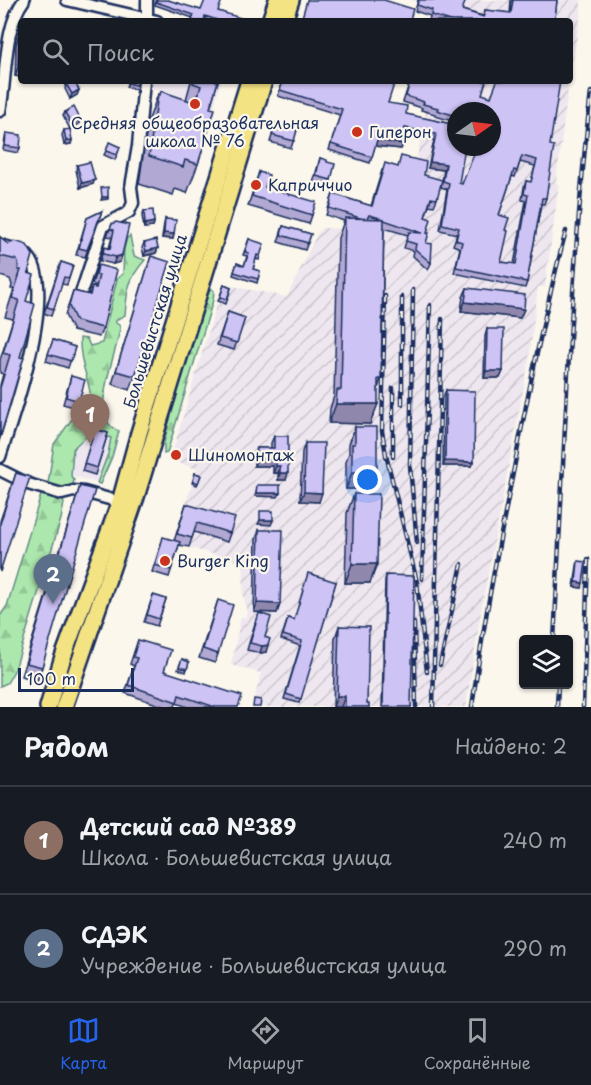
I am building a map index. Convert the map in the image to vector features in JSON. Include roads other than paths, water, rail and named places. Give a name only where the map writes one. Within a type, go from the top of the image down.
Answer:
[{"type":"highway","points":[[271,18],[277,0]]},
{"type":"highway","points":[[285,18],[291,0]]},
{"type":"highway","name":"Большевистская улица","points":[[48,707],[62,660],[120,502],[142,422],[248,84]]},
{"type":"highway","name":"Большевистская улица","points":[[64,707],[136,497],[263,84]]},
{"type":"street","points":[[0,111],[5,87],[10,30],[24,0]]},
{"type":"street","points":[[67,0],[142,18]]},
{"type":"street","points":[[147,0],[150,18]]},
{"type":"street","points":[[81,293],[103,226],[129,212],[133,203],[131,187],[138,146],[144,84]]},
{"type":"street","points":[[0,245],[25,253],[33,265],[38,283],[36,325],[23,383],[0,457]]},
{"type":"street","points":[[0,470],[28,484],[62,494],[74,491],[84,492],[120,502]]},
{"type":"railway","points":[[554,635],[573,297],[591,92]]},
{"type":"railway","points":[[472,707],[491,587],[526,408],[544,319],[566,231]]},
{"type":"railway","points":[[413,290],[410,466],[417,543]]},
{"type":"railway","points":[[385,296],[382,431],[417,582],[427,672]]},
{"type":"railway","points":[[402,297],[402,404]]},
{"type":"railway","points":[[422,579],[430,305]]},
{"type":"railway","points":[[433,707],[442,319]]},
{"type":"railway","points":[[393,388],[393,457]]},
{"type":"railway","points":[[583,707],[588,559]]},
{"type":"railway","points":[[440,665],[462,564]]},
{"type":"railway","points":[[414,623],[416,707]]},
{"type":"railway","points":[[557,707],[558,689]]},
{"type":"place","name":"Средняя общеобразовательная школа № 76","points":[[195,104]]},
{"type":"place","name":"Гиперон","points":[[357,132]]},
{"type":"place","name":"Каприччио","points":[[256,185]]},
{"type":"place","name":"Детский сад №389","points":[[90,444]]},
{"type":"place","name":"Шиномонтаж","points":[[176,455]]},
{"type":"place","name":"Burger King","points":[[165,561]]},
{"type":"place","name":"СДЭК","points":[[53,604]]}]
